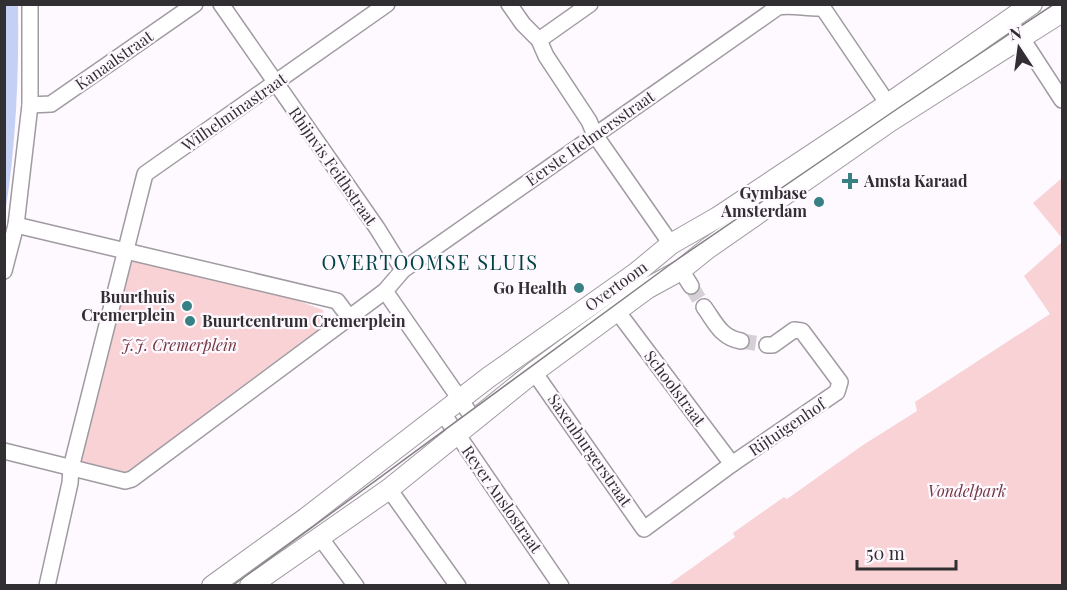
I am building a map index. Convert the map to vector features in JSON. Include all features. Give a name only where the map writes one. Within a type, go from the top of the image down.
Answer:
[{"type":"main road","name":"Overtoom","points":[[212,585],[306,518],[460,398],[636,273],[671,244],[718,217],[888,104],[1032,4]]},
{"type":"main road","name":"Overtoom","points":[[250,585],[389,489],[534,372],[648,288],[686,278],[717,242],[889,122],[1062,12]]},
{"type":"street","points":[[4,271],[16,225],[30,105],[30,4]]},
{"type":"street","name":"Kanaalstraat","points":[[30,105],[51,104],[195,4]]},
{"type":"street","name":"Rhijnvis Feithstraat","points":[[221,4],[377,228],[403,270]]},
{"type":"street","name":"Wilhelminastraat","points":[[125,250],[146,174],[387,4]]},
{"type":"street","points":[[509,4],[523,24],[540,40],[546,56],[590,121],[595,135],[671,244]]},
{"type":"street","points":[[540,40],[590,4]]},
{"type":"street","name":"Eerste Helmersstraat","points":[[403,270],[778,7],[787,5],[805,9],[823,6]]},
{"type":"street","points":[[823,6],[888,104]]},
{"type":"street","points":[[1021,37],[1062,100]]},
{"type":"street","points":[[16,225],[337,301],[349,317]]},
{"type":"street","points":[[47,585],[70,483],[71,468],[125,250]]},
{"type":"street","points":[[4,451],[125,481],[132,479],[385,291],[403,270]]},
{"type":"street","points":[[385,291],[475,421]]},
{"type":"street","points":[[704,307],[725,336],[741,340]]},
{"type":"street","name":"Schoolstraat","points":[[618,311],[732,464]]},
{"type":"street","name":"Rijtuigenhof","points":[[732,464],[837,392],[840,382],[802,331],[795,330],[773,345],[767,345]]},
{"type":"street","name":"Saxenburgerstraat","points":[[534,372],[644,529],[732,464]]},
{"type":"street","name":"Reyer Anslostraat","points":[[442,412],[561,585]]},
{"type":"street","points":[[389,489],[458,585]]},
{"type":"street","points":[[319,536],[356,585]]},
{"type":"green space","points":[[1062,178],[1062,238],[1033,203]]},
{"type":"green space","name":"Vondelpark","points":[[1062,242],[1062,585],[668,585],[735,537],[733,533],[784,497],[787,499],[863,445],[917,411],[915,402],[1050,314],[1024,276]]},
{"type":"green space","name":"J.J. Cremerplein","points":[[130,260],[296,300],[323,310],[326,324],[123,475],[78,463]]},
{"type":"water","points":[[5,4],[18,5],[18,31],[14,136],[5,214]]},
{"type":"tunnel","points":[[691,286],[704,307]]},
{"type":"tunnel","points":[[741,341],[767,345]]},
{"type":"tram line","points":[[232,586],[675,261],[1054,4]]},
{"type":"place","name":"Amsta Karaad","points":[[850,181]]},
{"type":"place","name":"Gymbase Amsterdam","points":[[819,202]]},
{"type":"place","name":"Go Health","points":[[579,288]]},
{"type":"place","name":"Buurthuis Cremerplein","points":[[187,306]]},
{"type":"place","name":"Buurtcentrum Cremerplein","points":[[190,321]]},
{"type":"district","name":"OVERTOOMSE SLUIS","points":[[430,263]]}]
